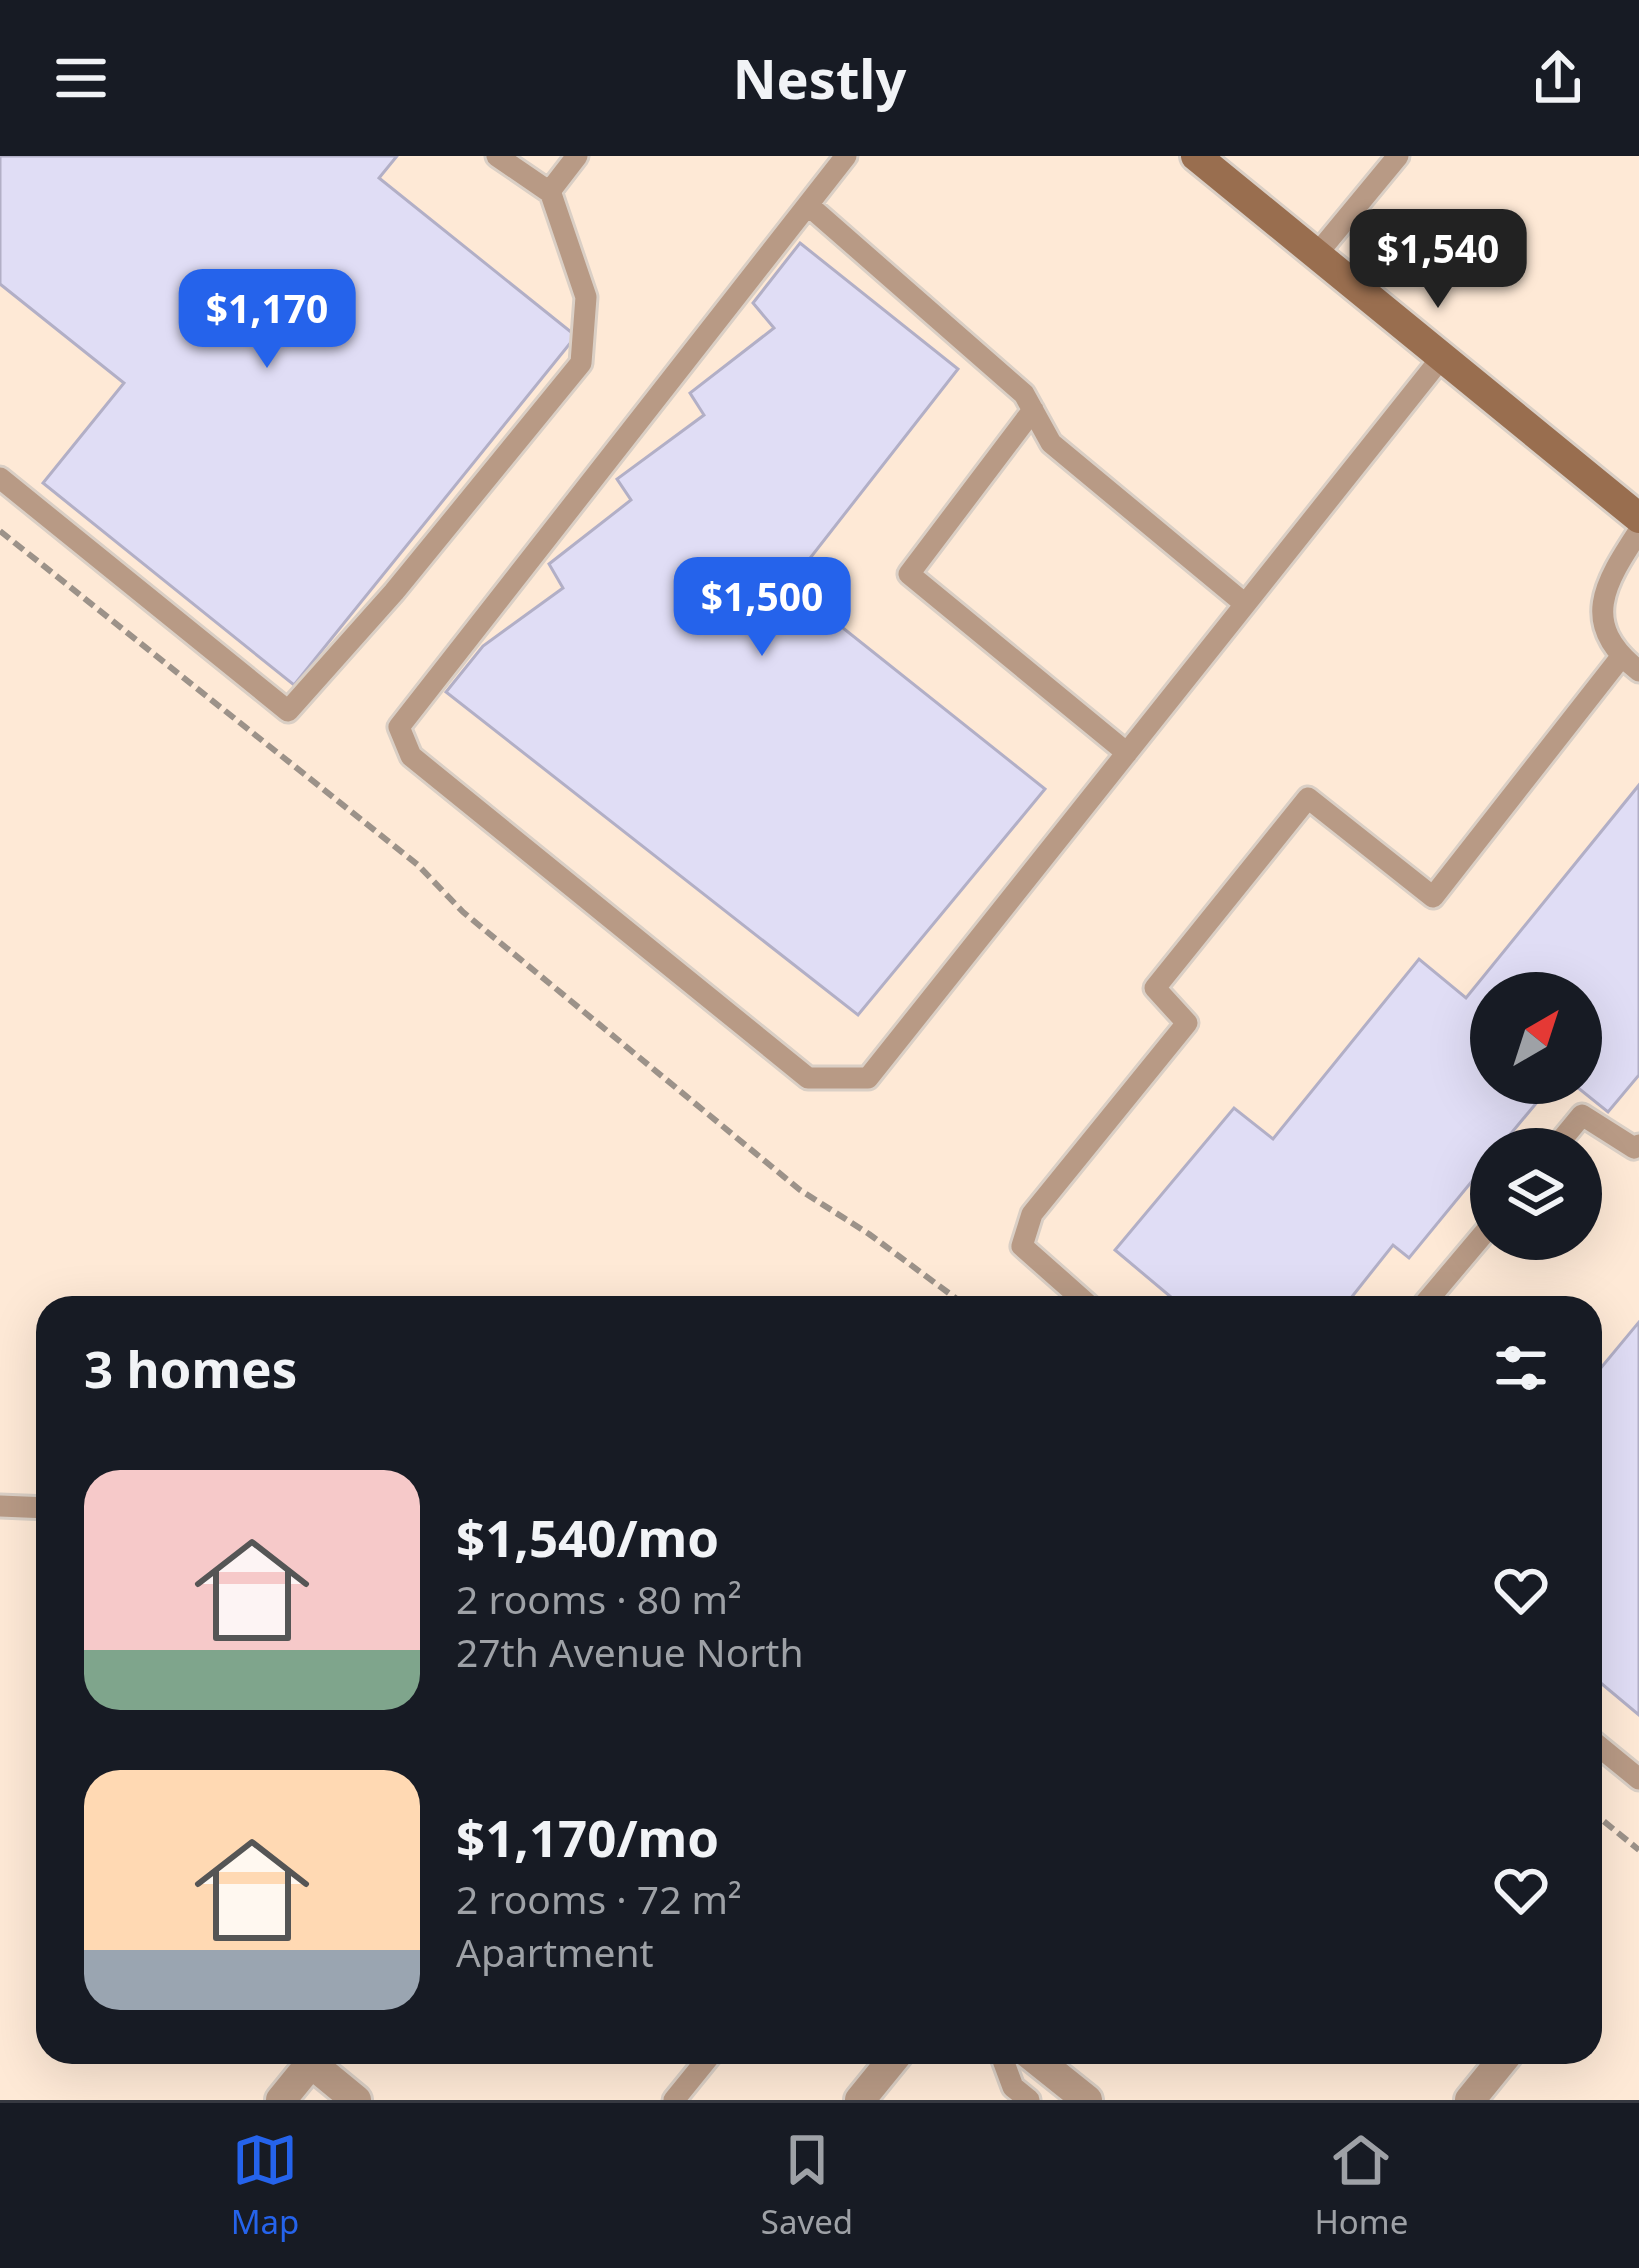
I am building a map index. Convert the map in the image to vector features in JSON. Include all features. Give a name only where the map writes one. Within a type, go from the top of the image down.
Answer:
[{"type":"street","points":[[1196,156],[1639,518]]},
{"type":"street","points":[[281,2100],[310,2064]]},
{"type":"street","points":[[321,2064],[356,2100]]},
{"type":"street","points":[[860,2100],[889,2064]]},
{"type":"street","points":[[1042,2064],[1087,2100]]},
{"type":"street","points":[[1470,2100],[1499,2064]]},
{"type":"lane","points":[[0,478],[288,711],[394,592],[581,364],[586,297],[551,193],[497,156]]},
{"type":"lane","points":[[551,193],[577,156]]},
{"type":"lane","points":[[846,156],[399,727],[411,756],[808,1078],[868,1078],[1442,357]]},
{"type":"lane","points":[[1317,254],[1398,156]]},
{"type":"lane","points":[[808,205],[1024,394],[1051,442],[1245,604]]},
{"type":"lane","points":[[1034,410],[909,574],[1126,753]]},
{"type":"lane","points":[[1078,1296],[1022,1246],[1032,1214],[1187,1023],[1155,988],[1308,798],[1433,897],[1630,664],[1600,618],[1605,585],[1639,531]]},
{"type":"lane","points":[[1571,1128],[1582,1115],[1634,1148],[1639,1145]]},
{"type":"lane","points":[[1431,1296],[1470,1250]]},
{"type":"lane","points":[[0,1506],[36,1508]]},
{"type":"lane","points":[[1602,1749],[1639,1779]]},
{"type":"lane","points":[[674,2100],[703,2064]]},
{"type":"lane","points":[[1004,2064],[1015,2096]]},
{"type":"path","points":[[0,531],[418,865],[463,912],[800,1190],[953,1296]]},
{"type":"path","points":[[1602,1820],[1639,1850]]},
{"type":"shaded area","points":[[0,156],[1639,156],[1639,2100],[0,2100]]},
{"type":"building","points":[[0,156],[397,156],[379,178],[576,336],[294,685],[43,483],[124,383],[0,284]]},
{"type":"building","points":[[800,243],[958,369],[789,585],[1045,789],[858,1015],[446,692],[483,646],[563,588],[549,564],[631,500],[617,479],[704,415],[690,393],[774,328],[753,303]]},
{"type":"building","points":[[1639,785],[1639,1075],[1608,1112],[1598,1104],[1602,1104],[1602,972],[1487,972]]},
{"type":"building","points":[[1419,959],[1466,998],[1470,993],[1470,1104],[1536,1104],[1516,1128],[1470,1128],[1470,1184],[1409,1258],[1393,1245],[1353,1296],[1170,1296],[1115,1250],[1234,1108],[1273,1139]]},
{"type":"building","points":[[1639,1322],[1639,1715],[1602,1684],[1602,1367]]}]
